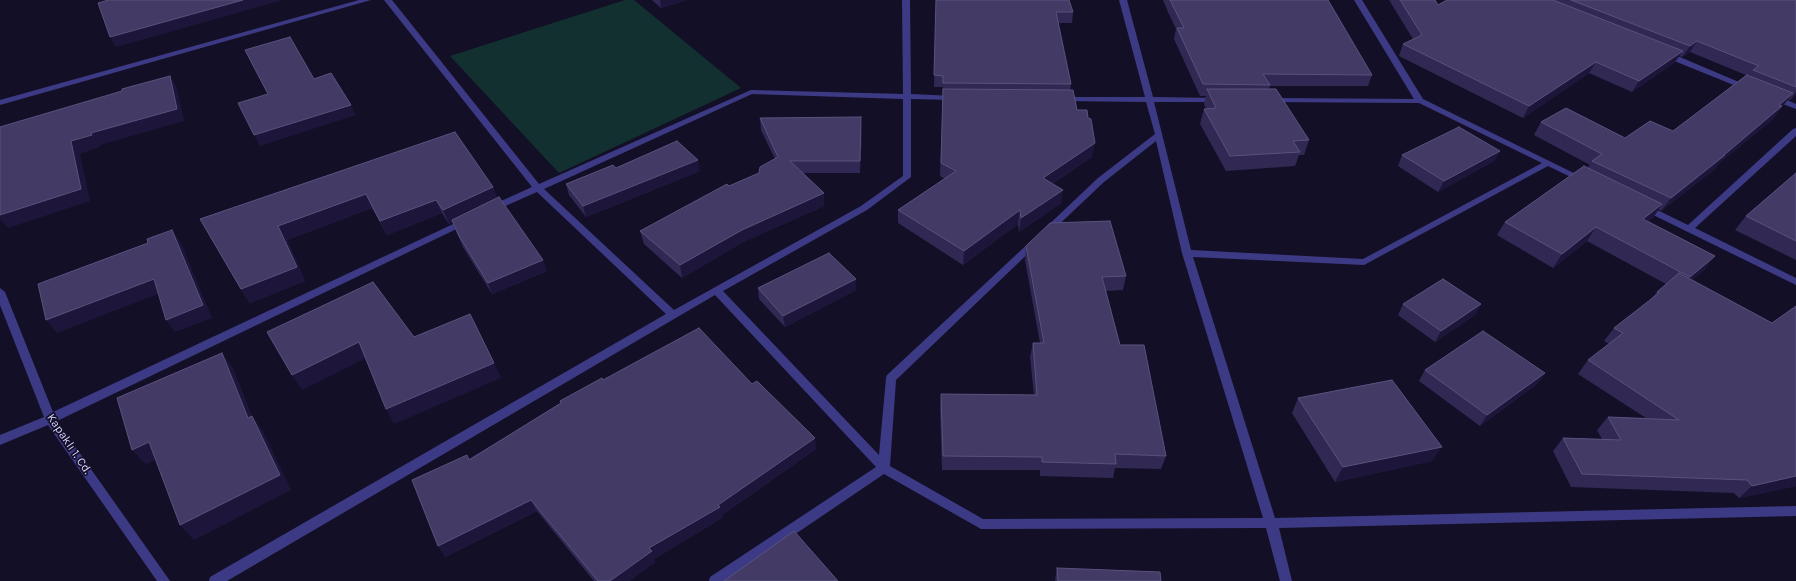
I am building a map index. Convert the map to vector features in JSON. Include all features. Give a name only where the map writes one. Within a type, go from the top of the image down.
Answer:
[{"type":"street","points":[[0,103],[368,0]]},
{"type":"street","points":[[388,0],[538,187],[673,315]]},
{"type":"street","points":[[215,581],[716,290],[864,208],[907,177],[906,0]]},
{"type":"street","points":[[1123,0],[1159,135],[1187,253],[1271,523],[1286,581]]},
{"type":"street","points":[[1358,0],[1420,101]]},
{"type":"street","points":[[1658,51],[1796,107]]},
{"type":"street","points":[[0,440],[50,419],[538,187],[751,92],[907,98],[962,98]]},
{"type":"street","points":[[1056,99],[1229,100]]},
{"type":"street","points":[[1261,100],[1420,101],[1590,183]]},
{"type":"street","points":[[1689,229],[1796,131]]},
{"type":"street","points":[[884,468],[891,378],[1101,180],[1159,135]]},
{"type":"street","points":[[1187,253],[1364,262],[1548,163]]},
{"type":"street","points":[[1633,202],[1796,282]]},
{"type":"street","points":[[716,290],[884,468],[980,524],[1271,523],[1796,511]]},
{"type":"street","name":"Kapaklı 1. Cd.","points":[[0,292],[50,419],[164,581]]},
{"type":"street","points":[[715,581],[884,468]]},
{"type":"green space","points":[[625,0],[634,0],[741,88],[559,173],[450,56]]},
{"type":"building","points":[[108,0],[243,0],[110,37],[98,3]]},
{"type":"building","points":[[936,0],[1069,0],[1073,12],[1056,12],[1071,84],[943,83],[943,76],[934,75]]},
{"type":"building","points":[[1170,0],[1328,0],[1372,75],[1263,74],[1270,85],[1203,84],[1177,28],[1184,28]]},
{"type":"building","points":[[1400,0],[1435,0],[1438,5],[1447,0],[1553,0],[1683,51],[1639,81],[1596,62],[1529,106],[1403,44],[1422,35]]},
{"type":"building","points":[[1571,0],[1796,1],[1796,87],[1753,70],[1759,66],[1697,41],[1690,46]]},
{"type":"building","points":[[290,37],[314,79],[331,73],[351,105],[254,135],[238,103],[268,94],[245,50]]},
{"type":"building","points":[[1747,75],[1793,93],[1779,105],[1782,106],[1725,155],[1671,198],[1592,161],[1602,154],[1541,122],[1566,108],[1625,138],[1650,121],[1673,131]]},
{"type":"building","points":[[170,76],[177,109],[91,133],[92,135],[71,141],[81,189],[0,215],[0,127],[122,91],[122,89]]},
{"type":"building","points":[[943,89],[1073,90],[1077,110],[1087,110],[1088,118],[1091,119],[1095,143],[1043,178],[1063,190],[1021,218],[1020,210],[964,251],[898,210],[956,171],[941,163]]},
{"type":"building","points":[[1207,89],[1276,89],[1309,140],[1293,141],[1300,152],[1230,156],[1204,109],[1216,108]]},
{"type":"building","points":[[861,117],[860,161],[790,161],[824,193],[742,230],[680,265],[640,231],[727,184],[729,186],[759,173],[760,167],[778,157],[760,118]]},
{"type":"building","points":[[1459,127],[1500,151],[1444,181],[1402,155]]},
{"type":"building","points":[[455,132],[493,187],[443,210],[436,200],[380,221],[366,194],[278,226],[297,267],[241,289],[200,219]]},
{"type":"building","points":[[677,141],[698,160],[583,206],[566,184],[613,165],[616,168]]},
{"type":"building","points":[[1584,166],[1662,204],[1643,219],[1715,256],[1690,277],[1596,227],[1562,254],[1505,222]]},
{"type":"building","points":[[1796,173],[1796,241],[1746,216]]},
{"type":"building","points":[[499,197],[543,260],[488,283],[459,236],[452,220]]},
{"type":"building","points":[[1110,221],[1126,276],[1102,277],[1120,345],[1144,345],[1166,456],[1115,454],[1116,464],[1042,462],[1042,457],[943,456],[941,394],[1037,395],[1033,343],[1044,343],[1026,246],[1050,223]]},
{"type":"building","points":[[172,230],[203,305],[166,320],[154,279],[46,320],[38,284],[148,243],[147,239]]},
{"type":"building","points":[[829,253],[856,279],[783,316],[758,288]]},
{"type":"building","points":[[1679,273],[1772,323],[1796,306],[1796,476],[1752,486],[1747,480],[1582,474],[1563,438],[1621,440],[1608,417],[1679,420],[1588,360],[1623,333],[1614,328],[1659,293],[1657,292]]},
{"type":"building","points":[[1443,279],[1481,304],[1441,331],[1403,304]]},
{"type":"building","points":[[373,282],[414,337],[470,314],[494,363],[386,409],[359,342],[292,375],[267,332]]},
{"type":"building","points":[[699,328],[752,384],[757,381],[815,438],[718,505],[720,507],[649,548],[652,551],[610,581],[598,581],[531,500],[438,546],[412,480],[467,455],[469,460],[561,403],[560,401],[602,378],[603,380]]},
{"type":"building","points":[[1483,331],[1545,373],[1487,415],[1425,370]]},
{"type":"building","points":[[222,353],[248,418],[252,416],[280,475],[180,525],[149,442],[132,450],[117,398]]},
{"type":"building","points":[[1392,380],[1442,447],[1343,467],[1298,398]]},
{"type":"building","points":[[794,531],[838,581],[724,581]]},
{"type":"building","points":[[1057,568],[1160,572],[1161,581],[1058,581]]}]
